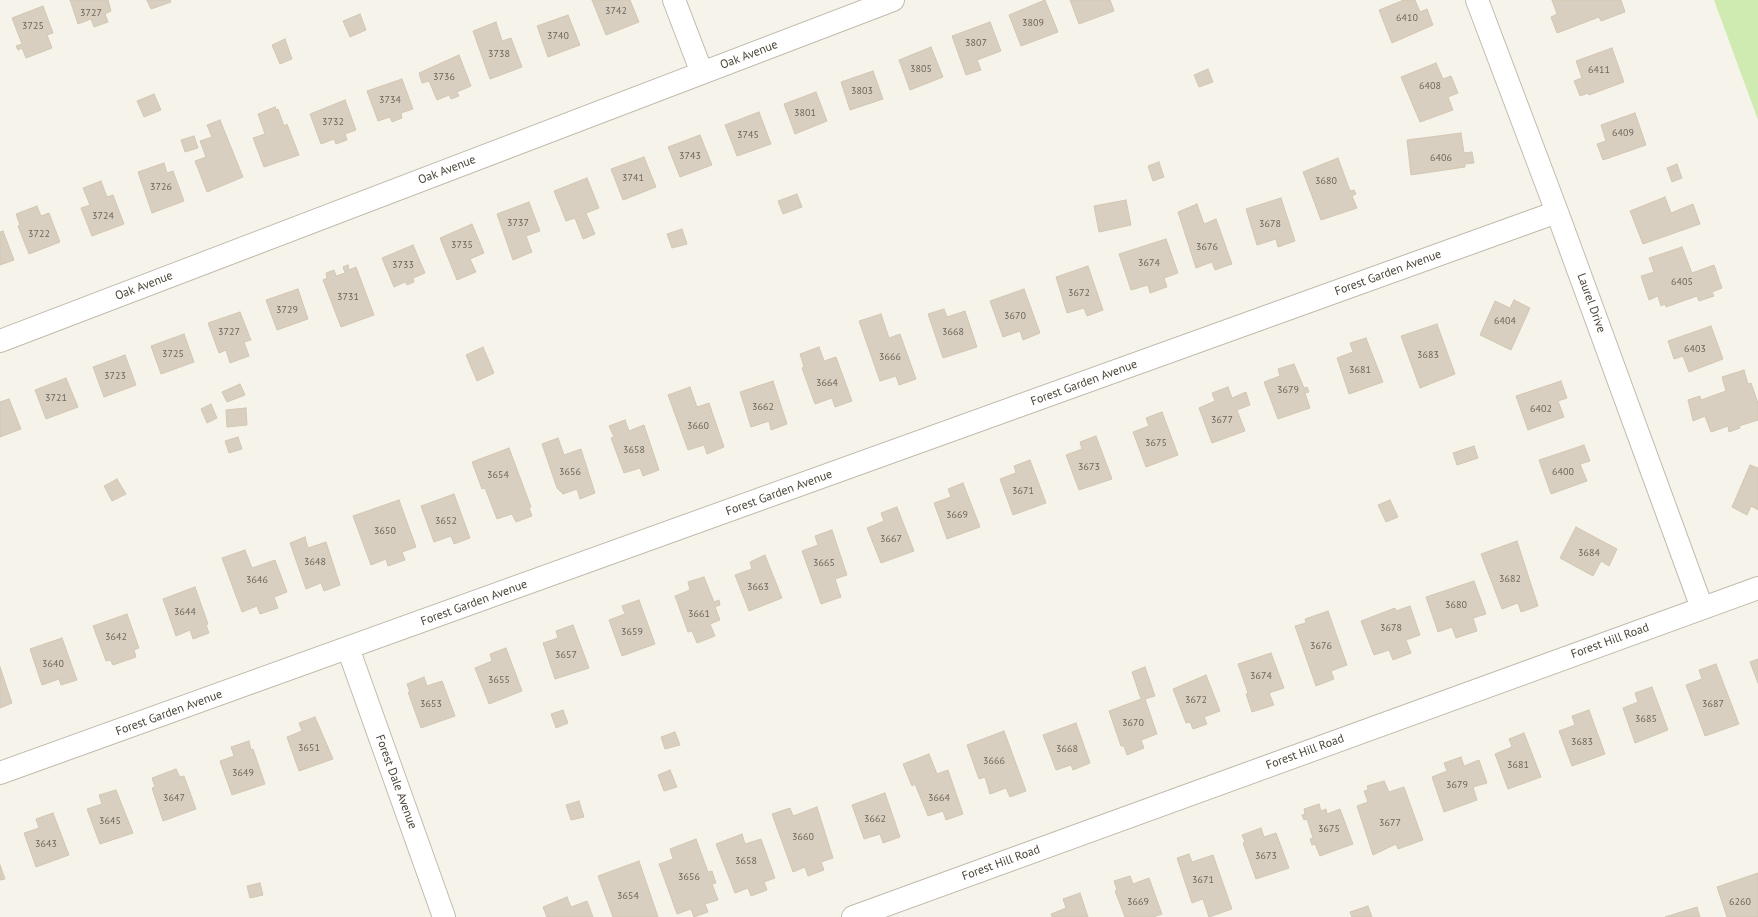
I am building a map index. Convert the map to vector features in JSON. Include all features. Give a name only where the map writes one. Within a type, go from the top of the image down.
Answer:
[{"type":"street","points":[[674,0],[702,73]]},
{"type":"street","name":"Oak Avenue","points":[[0,341],[893,0]]},
{"type":"street","name":"Laurel Drive","points":[[1477,0],[1558,212],[1702,608]]},
{"type":"street","name":"Forest Garden Avenue","points":[[0,773],[1558,212]]},
{"type":"street","name":"Forest Hill Road","points":[[853,917],[1758,588]]},
{"type":"street","name":"Forest Dale Avenue","points":[[348,648],[444,917]]},
{"type":"green space","points":[[1714,0],[1758,0],[1758,120]]},
{"type":"building","points":[[70,0],[108,0],[111,11],[105,14],[108,22],[94,27],[91,19],[78,24]]},
{"type":"building","points":[[147,0],[170,0],[171,2],[151,9]]},
{"type":"building","points":[[592,0],[630,0],[639,22],[606,35]]},
{"type":"building","points":[[1045,0],[1058,32],[1021,46],[1009,15]]},
{"type":"building","points":[[1070,0],[1110,0],[1114,11],[1079,24]]},
{"type":"building","points":[[1404,0],[1415,0],[1420,12],[1427,9],[1433,25],[1392,43],[1379,10]]},
{"type":"building","points":[[1552,0],[1621,0],[1625,12],[1601,21],[1599,17],[1557,33],[1551,17],[1557,14]]},
{"type":"building","points":[[43,6],[53,33],[47,35],[52,48],[26,58],[22,48],[18,50],[16,46],[22,44],[12,18]]},
{"type":"building","points":[[360,14],[366,30],[350,37],[343,21]]},
{"type":"building","points":[[568,15],[580,45],[548,57],[537,26]]},
{"type":"building","points":[[496,22],[502,41],[511,38],[522,67],[490,79],[473,31]]},
{"type":"building","points":[[990,22],[1001,51],[977,60],[981,70],[966,75],[952,36]]},
{"type":"building","points":[[285,39],[292,59],[280,64],[272,45]]},
{"type":"building","points":[[931,47],[943,77],[910,90],[899,60]]},
{"type":"building","points":[[1612,48],[1624,82],[1589,95],[1588,93],[1580,96],[1574,81],[1582,78],[1576,61]]},
{"type":"building","points":[[459,55],[471,86],[457,92],[459,96],[451,99],[449,95],[437,100],[429,81],[422,83],[419,73]]},
{"type":"building","points":[[1436,63],[1443,79],[1451,76],[1458,93],[1448,97],[1453,110],[1420,122],[1401,77]]},
{"type":"building","points":[[1208,69],[1213,82],[1199,87],[1194,75]]},
{"type":"building","points":[[873,71],[883,99],[850,110],[841,82]]},
{"type":"building","points":[[402,79],[413,109],[401,113],[402,118],[392,122],[390,117],[378,121],[367,91]]},
{"type":"building","points":[[816,92],[827,121],[795,134],[784,104]]},
{"type":"building","points":[[154,94],[161,110],[144,117],[137,101]]},
{"type":"building","points":[[345,100],[356,130],[345,134],[347,140],[336,144],[334,139],[321,144],[310,114]]},
{"type":"building","points":[[275,107],[276,110],[278,109],[284,126],[287,124],[299,155],[264,167],[253,138],[265,134],[258,114]]},
{"type":"building","points":[[759,112],[771,144],[737,156],[725,125]]},
{"type":"building","points":[[1635,113],[1646,145],[1603,160],[1597,144],[1606,141],[1601,125]]},
{"type":"building","points":[[220,120],[243,177],[207,192],[195,161],[206,157],[200,141],[212,137],[207,125]]},
{"type":"building","points":[[1461,133],[1464,153],[1472,152],[1474,163],[1465,164],[1465,167],[1411,175],[1407,140]]},
{"type":"building","points":[[700,135],[712,165],[680,177],[668,147]]},
{"type":"building","points":[[194,136],[198,148],[185,152],[181,140]]},
{"type":"building","points":[[644,157],[656,187],[623,200],[611,169]]},
{"type":"building","points":[[1338,158],[1350,191],[1354,190],[1356,194],[1352,196],[1357,208],[1321,220],[1303,172]]},
{"type":"building","points":[[1159,162],[1164,177],[1153,181],[1148,166]]},
{"type":"building","points":[[164,163],[167,173],[173,171],[184,201],[152,213],[138,172]]},
{"type":"building","points":[[1677,164],[1682,178],[1672,182],[1667,168]]},
{"type":"building","points":[[587,178],[599,208],[586,213],[595,234],[583,239],[575,218],[566,221],[554,191]]},
{"type":"building","points":[[101,181],[107,197],[113,195],[124,224],[92,236],[81,208],[90,205],[83,188]]},
{"type":"building","points":[[797,194],[802,207],[783,214],[778,201]]},
{"type":"building","points":[[1665,197],[1671,213],[1693,204],[1700,224],[1643,244],[1630,211]]},
{"type":"building","points":[[1281,198],[1295,241],[1278,247],[1276,239],[1257,245],[1246,209]]},
{"type":"building","points":[[1126,200],[1131,225],[1099,232],[1094,206]]},
{"type":"building","points":[[529,202],[540,231],[526,236],[532,252],[513,260],[497,214]]},
{"type":"building","points":[[1197,204],[1204,224],[1216,219],[1232,264],[1215,270],[1212,262],[1196,268],[1178,212]]},
{"type":"building","points":[[37,206],[41,216],[49,213],[60,242],[29,254],[18,226],[20,225],[16,214]]},
{"type":"building","points":[[472,224],[484,253],[470,259],[476,272],[457,280],[440,238]]},
{"type":"building","points":[[682,229],[687,244],[672,248],[667,234]]},
{"type":"building","points":[[3,231],[14,260],[0,265],[0,232]]},
{"type":"building","points":[[1166,239],[1178,273],[1164,278],[1167,287],[1150,293],[1148,285],[1131,290],[1119,254]]},
{"type":"building","points":[[413,245],[425,273],[413,278],[414,282],[407,285],[405,282],[394,287],[382,258]]},
{"type":"building","points":[[1682,247],[1692,273],[1714,265],[1722,288],[1712,292],[1714,296],[1699,301],[1697,296],[1666,307],[1665,304],[1661,306],[1658,296],[1649,300],[1641,276],[1654,272],[1649,258]]},
{"type":"building","points":[[348,265],[349,270],[356,267],[374,315],[341,327],[323,280],[327,278],[326,273],[334,270],[336,276],[345,273],[343,267]]},
{"type":"building","points":[[1088,266],[1103,310],[1087,316],[1084,308],[1067,313],[1056,277]]},
{"type":"building","points":[[298,289],[308,319],[277,330],[266,300]]},
{"type":"building","points":[[1024,289],[1040,333],[1023,340],[1020,331],[1003,337],[990,301]]},
{"type":"building","points":[[1514,300],[1530,308],[1511,350],[1480,335],[1495,301],[1510,308]]},
{"type":"building","points":[[944,309],[947,317],[965,311],[977,347],[943,358],[928,314]]},
{"type":"building","points":[[240,312],[251,340],[244,342],[249,356],[230,363],[226,350],[219,353],[208,323]]},
{"type":"building","points":[[881,314],[889,338],[900,334],[916,379],[899,385],[896,376],[880,381],[859,321]]},
{"type":"building","points":[[1437,324],[1455,374],[1420,388],[1401,336]]},
{"type":"building","points":[[1711,326],[1723,359],[1689,372],[1683,356],[1674,359],[1668,341]]},
{"type":"building","points":[[184,334],[194,362],[161,374],[151,346]]},
{"type":"building","points":[[1366,338],[1383,382],[1349,394],[1337,358],[1353,352],[1350,343]]},
{"type":"building","points":[[483,347],[494,373],[477,381],[466,355]]},
{"type":"building","points":[[819,347],[824,361],[836,357],[852,401],[835,407],[832,398],[815,404],[802,368],[804,367],[800,354]]},
{"type":"building","points":[[125,355],[136,385],[104,397],[93,367]]},
{"type":"building","points":[[1294,364],[1304,388],[1307,387],[1309,392],[1305,393],[1310,408],[1278,419],[1264,382],[1280,376],[1278,369]]},
{"type":"building","points":[[1744,370],[1748,384],[1751,383],[1758,403],[1758,420],[1739,426],[1740,428],[1729,432],[1728,426],[1711,432],[1705,416],[1693,421],[1688,400],[1700,396],[1701,400],[1726,391],[1722,377]]},
{"type":"building","points":[[66,378],[78,407],[46,419],[35,390]]},
{"type":"building","points":[[773,381],[787,424],[771,430],[769,421],[751,427],[740,392]]},
{"type":"building","points":[[1561,381],[1567,398],[1558,401],[1564,417],[1528,430],[1516,396]]},
{"type":"building","points":[[240,384],[245,395],[227,402],[222,392]]},
{"type":"building","points":[[690,387],[697,407],[709,403],[724,447],[707,454],[704,445],[688,450],[668,395]]},
{"type":"building","points":[[1228,387],[1232,398],[1246,392],[1250,405],[1237,410],[1245,431],[1212,443],[1199,408],[1215,401],[1212,393]]},
{"type":"building","points":[[9,399],[21,429],[0,437],[0,402]]},
{"type":"building","points":[[211,404],[217,418],[207,423],[201,409]]},
{"type":"building","points":[[246,408],[247,425],[227,427],[226,410]]},
{"type":"building","points":[[1162,412],[1178,455],[1146,467],[1133,432],[1149,426],[1146,418]]},
{"type":"building","points":[[625,420],[629,431],[644,425],[659,470],[643,476],[640,468],[624,473],[611,438],[614,437],[609,426]]},
{"type":"building","points":[[1096,436],[1112,479],[1079,490],[1066,455],[1082,449],[1080,442]]},
{"type":"building","points":[[238,437],[242,449],[229,453],[225,441]]},
{"type":"building","points":[[558,438],[564,455],[581,449],[595,493],[580,499],[577,489],[563,494],[557,488],[542,444]]},
{"type":"building","points":[[1584,445],[1590,461],[1580,464],[1587,481],[1551,494],[1539,460]]},
{"type":"building","points":[[1474,446],[1478,458],[1457,465],[1453,453]]},
{"type":"building","points":[[509,448],[531,507],[529,508],[532,516],[516,522],[512,514],[497,519],[485,488],[482,489],[472,462]]},
{"type":"building","points":[[1030,460],[1046,503],[1013,515],[1000,479],[1016,473],[1014,466]]},
{"type":"building","points":[[1750,465],[1758,468],[1758,510],[1751,506],[1747,515],[1732,507]]},
{"type":"building","points":[[117,479],[126,494],[112,501],[104,486]]},
{"type":"building","points":[[963,483],[980,527],[947,539],[934,503],[951,497],[948,489]]},
{"type":"building","points":[[454,494],[470,538],[454,544],[451,536],[434,542],[421,506]]},
{"type":"building","points":[[399,500],[416,547],[402,552],[405,560],[388,566],[386,559],[371,565],[353,516]]},
{"type":"building","points":[[1390,500],[1398,517],[1386,522],[1378,505]]},
{"type":"building","points":[[897,507],[914,551],[881,563],[867,528],[884,521],[881,513]]},
{"type":"building","points":[[1576,527],[1617,549],[1609,566],[1601,561],[1593,576],[1560,558]]},
{"type":"building","points":[[832,530],[847,575],[835,579],[841,597],[821,604],[802,551],[818,545],[815,536]]},
{"type":"building","points":[[305,537],[308,548],[326,542],[340,585],[324,591],[321,583],[306,589],[290,543]]},
{"type":"building","points":[[1517,541],[1538,606],[1521,612],[1518,603],[1502,609],[1481,554]]},
{"type":"building","points":[[245,550],[252,568],[275,560],[287,592],[274,597],[278,608],[260,614],[257,606],[242,612],[222,558]]},
{"type":"building","points":[[765,555],[782,598],[749,611],[735,575],[752,569],[750,562]]},
{"type":"building","points":[[704,577],[714,602],[719,600],[720,605],[715,607],[720,620],[710,624],[715,636],[697,643],[692,631],[688,632],[675,596],[690,590],[688,582]]},
{"type":"building","points":[[1474,581],[1486,614],[1473,618],[1477,631],[1456,638],[1452,627],[1438,632],[1426,597]]},
{"type":"building","points":[[195,587],[208,624],[206,625],[209,633],[193,639],[190,630],[176,636],[163,599]]},
{"type":"building","points":[[639,600],[655,644],[622,656],[609,620],[625,614],[622,606]]},
{"type":"building","points":[[1410,606],[1420,635],[1406,640],[1411,653],[1393,660],[1389,650],[1374,655],[1361,621],[1395,608],[1396,611]]},
{"type":"building","points":[[1328,611],[1347,665],[1331,671],[1334,679],[1316,686],[1295,626],[1306,623],[1305,619]]},
{"type":"building","points":[[127,614],[139,648],[134,650],[136,657],[113,665],[110,660],[106,661],[93,626]]},
{"type":"building","points":[[573,625],[589,668],[555,679],[543,643],[558,638],[556,631]]},
{"type":"building","points":[[62,638],[77,680],[61,685],[59,679],[42,685],[30,649]]},
{"type":"building","points":[[506,648],[522,691],[489,704],[475,668],[492,661],[490,654]]},
{"type":"building","points":[[1271,653],[1284,688],[1269,693],[1274,705],[1252,712],[1246,694],[1248,693],[1238,664]]},
{"type":"building","points":[[1758,659],[1758,683],[1750,662]]},
{"type":"building","points":[[1716,664],[1739,724],[1705,736],[1686,685],[1702,679],[1699,670]]},
{"type":"building","points":[[0,667],[12,703],[0,708]]},
{"type":"building","points":[[1145,667],[1155,696],[1145,699],[1157,734],[1141,740],[1144,748],[1127,755],[1124,746],[1121,746],[1109,711],[1141,699],[1132,672]]},
{"type":"building","points":[[1206,675],[1220,711],[1204,717],[1207,724],[1193,729],[1190,722],[1186,723],[1173,689]]},
{"type":"building","points":[[424,677],[427,686],[442,681],[455,716],[421,728],[408,692],[410,692],[407,684]]},
{"type":"building","points":[[1652,687],[1668,730],[1635,743],[1623,708],[1638,702],[1635,693]]},
{"type":"building","points":[[563,710],[568,723],[556,728],[551,714]]},
{"type":"building","points":[[1589,710],[1605,754],[1572,766],[1559,731],[1575,725],[1572,716]]},
{"type":"building","points":[[315,717],[333,759],[299,771],[287,737],[302,731],[299,723]]},
{"type":"building","points":[[1076,723],[1090,763],[1073,770],[1071,765],[1056,770],[1043,735]]},
{"type":"building","points":[[1004,731],[1026,791],[1010,797],[1006,788],[990,794],[985,777],[979,779],[967,745]]},
{"type":"building","points":[[675,732],[680,745],[665,749],[661,737]]},
{"type":"building","points":[[1524,733],[1541,777],[1508,789],[1495,754],[1512,747],[1509,739]]},
{"type":"building","points":[[249,741],[251,750],[253,749],[265,784],[232,795],[220,761],[234,756],[231,747]]},
{"type":"building","points":[[929,754],[937,774],[948,770],[963,814],[946,820],[943,811],[928,816],[915,784],[912,786],[903,764]]},
{"type":"building","points":[[1461,757],[1464,766],[1479,760],[1487,783],[1473,787],[1477,800],[1444,812],[1432,777],[1447,771],[1444,763]]},
{"type":"building","points":[[176,769],[180,777],[184,776],[196,809],[163,821],[152,788],[155,787],[152,778]]},
{"type":"building","points":[[670,770],[677,787],[664,791],[658,775]]},
{"type":"building","points":[[1384,781],[1389,792],[1404,787],[1423,840],[1398,849],[1396,844],[1373,855],[1357,806],[1368,802],[1364,791],[1368,790],[1367,786]]},
{"type":"building","points":[[116,790],[133,833],[100,844],[87,809],[102,804],[99,795]]},
{"type":"building","points":[[885,793],[900,837],[883,843],[880,834],[864,839],[852,805]]},
{"type":"building","points":[[579,801],[584,817],[571,820],[566,805]]},
{"type":"building","points":[[1319,804],[1321,811],[1326,809],[1327,814],[1340,809],[1353,844],[1320,856],[1315,844],[1312,845],[1310,839],[1313,838],[1307,819],[1304,820],[1302,815],[1305,814],[1304,809]]},
{"type":"building","points":[[817,807],[833,858],[821,862],[824,870],[808,876],[805,867],[793,872],[772,814],[790,808],[793,816]]},
{"type":"building","points":[[53,813],[69,855],[36,867],[24,833],[39,828],[36,819]]},
{"type":"building","points":[[1261,828],[1264,837],[1276,833],[1289,868],[1256,879],[1243,843],[1245,842],[1242,835]]},
{"type":"building","points":[[742,834],[745,844],[761,839],[775,878],[764,882],[767,890],[751,896],[748,888],[735,893],[716,844]]},
{"type":"building","points":[[696,839],[708,872],[712,871],[716,883],[712,884],[718,900],[705,904],[708,912],[694,917],[691,909],[677,914],[659,864],[673,859],[670,849]]},
{"type":"building","points":[[1189,854],[1192,862],[1213,855],[1232,909],[1209,917],[1203,899],[1192,903],[1177,858]]},
{"type":"building","points":[[639,861],[658,917],[613,917],[598,876]]},
{"type":"building","points":[[0,865],[5,879],[0,880]]},
{"type":"building","points":[[1758,873],[1758,917],[1727,917],[1717,887]]},
{"type":"building","points":[[1130,876],[1133,884],[1149,878],[1162,914],[1153,917],[1125,917],[1115,891],[1117,890],[1114,881]]},
{"type":"building","points":[[260,883],[263,895],[250,898],[247,886]]},
{"type":"building","points":[[1080,893],[1088,917],[1052,917],[1051,914],[1066,908],[1063,899]]},
{"type":"building","points":[[567,897],[571,907],[587,901],[593,917],[547,917],[543,907]]},
{"type":"building","points":[[1368,906],[1372,917],[1352,917],[1350,912]]},
{"type":"building","points":[[1697,907],[1700,917],[1665,917]]}]
